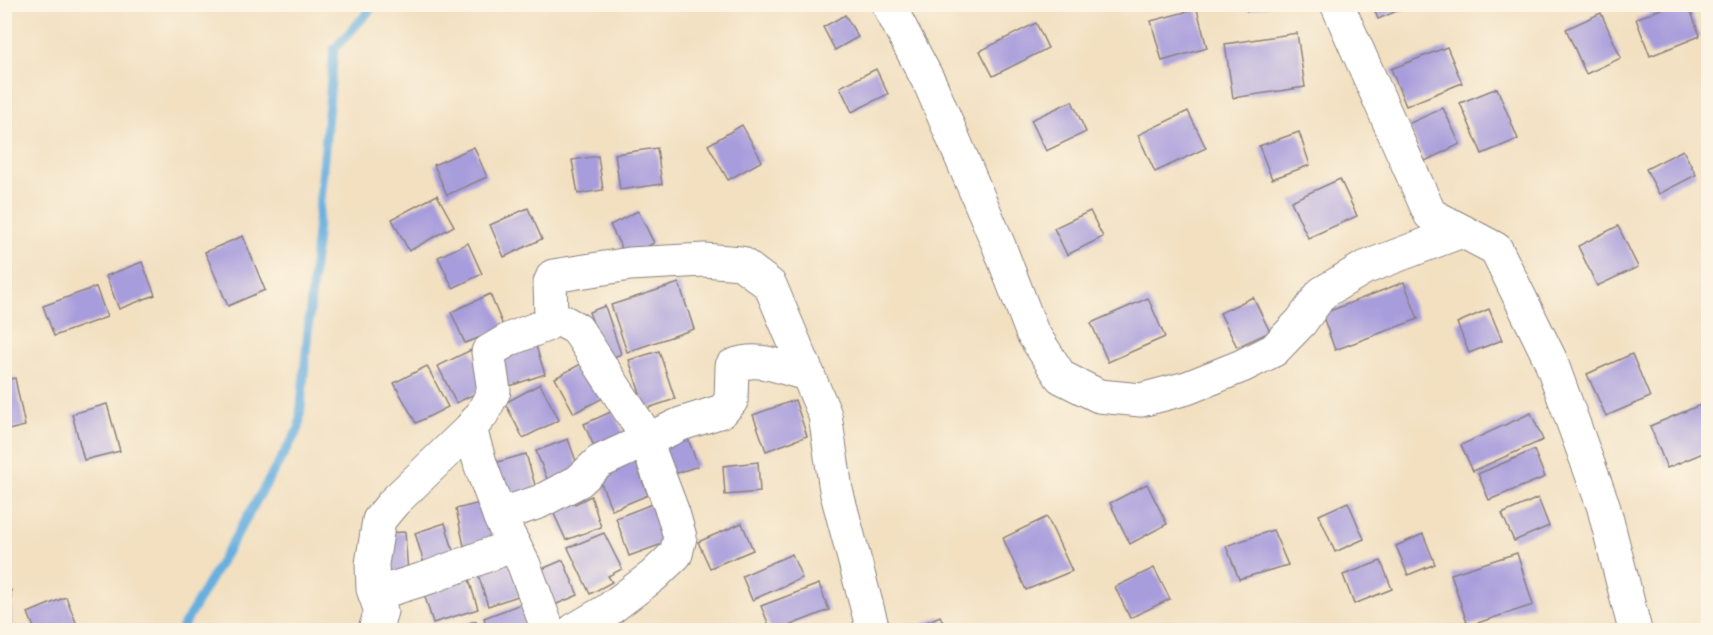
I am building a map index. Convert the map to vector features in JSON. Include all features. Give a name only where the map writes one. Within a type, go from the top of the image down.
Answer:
[{"type":"street","points":[[888,4],[931,86],[999,246],[1032,332],[1061,377],[1099,396],[1141,400],[1187,388],[1242,366],[1274,350],[1301,322],[1322,293],[1364,268],[1462,231]]},
{"type":"street","points":[[1337,4],[1430,214],[1496,249],[1550,359],[1603,505],[1635,630]]},
{"type":"street","points":[[375,630],[381,611],[373,589],[372,564],[379,520],[394,502],[470,429],[482,414],[494,391],[488,352],[510,339],[546,325],[551,315],[549,283],[553,276],[630,264],[704,260],[741,263],[770,285],[825,415],[836,490],[873,630]]},
{"type":"street","points":[[551,315],[577,329],[641,428],[680,537],[676,554],[653,576],[608,610],[574,630]]},
{"type":"street","points":[[499,516],[539,502],[579,481],[599,462],[645,440],[681,424],[722,411],[731,401],[732,366],[744,361],[762,360],[785,369],[808,374]]},
{"type":"street","points":[[470,429],[499,516],[524,565],[548,630]]},
{"type":"street","points":[[375,594],[430,577],[514,545]]},
{"type":"building","points":[[1245,4],[1271,4],[1271,5],[1247,11]]},
{"type":"building","points":[[1372,4],[1411,4],[1411,5],[1378,19]]},
{"type":"building","points":[[1674,4],[1688,4],[1700,36],[1650,56],[1636,19]]},
{"type":"building","points":[[1197,9],[1207,48],[1162,61],[1151,21]]},
{"type":"building","points":[[1601,13],[1621,58],[1586,74],[1566,29]]},
{"type":"building","points":[[845,15],[858,37],[835,50],[823,27]]},
{"type":"building","points":[[1036,23],[1048,48],[993,76],[980,51]]},
{"type":"building","points":[[1297,33],[1305,87],[1233,98],[1225,44]]},
{"type":"building","points":[[1447,47],[1462,83],[1406,106],[1391,69]]},
{"type":"building","points":[[876,69],[888,94],[852,112],[840,87]]},
{"type":"building","points":[[1497,88],[1518,139],[1482,154],[1460,103]]},
{"type":"building","points":[[1072,101],[1086,132],[1046,151],[1031,120]]},
{"type":"building","points":[[1443,108],[1460,144],[1425,161],[1408,124]]},
{"type":"building","points":[[1188,111],[1206,148],[1155,172],[1138,135]]},
{"type":"building","points":[[742,125],[762,161],[728,180],[708,145]]},
{"type":"building","points":[[1299,132],[1310,165],[1272,179],[1259,146]]},
{"type":"building","points":[[474,147],[487,177],[447,195],[434,165]]},
{"type":"building","points":[[657,148],[662,184],[620,190],[615,154]]},
{"type":"building","points":[[1683,150],[1696,175],[1659,194],[1646,169]]},
{"type":"building","points":[[598,156],[603,190],[578,194],[572,160]]},
{"type":"building","points":[[1340,179],[1357,216],[1308,238],[1291,201]]},
{"type":"building","points":[[437,195],[454,226],[409,251],[392,219]]},
{"type":"building","points":[[528,208],[542,239],[504,257],[490,225]]},
{"type":"building","points":[[638,211],[654,243],[626,257],[610,225]]},
{"type":"building","points":[[1090,211],[1103,237],[1067,255],[1054,228]]},
{"type":"building","points":[[1618,226],[1638,267],[1597,286],[1578,246]]},
{"type":"building","points":[[243,236],[265,290],[228,306],[205,252]]},
{"type":"building","points":[[468,243],[482,274],[453,288],[438,257]]},
{"type":"building","points":[[142,262],[155,295],[119,309],[106,276]]},
{"type":"building","points":[[1404,282],[1418,319],[1335,350],[1322,314]]},
{"type":"building","points":[[679,283],[694,329],[627,352],[611,305]]},
{"type":"building","points":[[96,287],[107,317],[54,336],[43,306]]},
{"type":"building","points":[[490,294],[504,328],[465,343],[451,312]]},
{"type":"building","points":[[1253,297],[1270,332],[1237,347],[1220,313]]},
{"type":"building","points":[[1148,298],[1165,337],[1108,362],[1091,323]]},
{"type":"building","points":[[605,306],[621,354],[606,360],[589,312]]},
{"type":"building","points":[[1489,309],[1502,340],[1469,353],[1457,323]]},
{"type":"building","points":[[534,340],[545,374],[504,388],[492,354]]},
{"type":"building","points":[[471,350],[489,387],[456,403],[438,366]]},
{"type":"building","points":[[659,351],[675,399],[645,409],[629,360]]},
{"type":"building","points":[[1632,354],[1650,397],[1606,416],[1587,374]]},
{"type":"building","points":[[588,360],[607,396],[574,413],[555,378]]},
{"type":"building","points":[[427,366],[448,407],[416,423],[394,383]]},
{"type":"building","points":[[15,378],[25,426],[4,431],[4,380]]},
{"type":"building","points":[[540,384],[559,420],[523,438],[505,403]]},
{"type":"building","points":[[795,400],[807,436],[766,451],[753,415]]},
{"type":"building","points":[[1705,403],[1708,412],[1708,451],[1667,468],[1650,426]]},
{"type":"building","points":[[107,404],[120,451],[84,460],[72,414]]},
{"type":"building","points":[[613,411],[627,440],[597,453],[584,424]]},
{"type":"building","points":[[1531,413],[1543,440],[1473,471],[1461,445]]},
{"type":"building","points":[[686,433],[698,466],[668,476],[657,443]]},
{"type":"building","points":[[568,439],[580,472],[549,484],[536,451]]},
{"type":"building","points":[[1534,450],[1545,477],[1489,500],[1478,474]]},
{"type":"building","points":[[526,454],[538,495],[501,508],[487,465]]},
{"type":"building","points":[[633,456],[648,495],[612,510],[596,471]]},
{"type":"building","points":[[758,462],[760,492],[725,495],[723,466]]},
{"type":"building","points":[[1147,484],[1167,524],[1130,544],[1110,503]]},
{"type":"building","points":[[571,491],[575,504],[591,496],[601,527],[566,540],[548,501]]},
{"type":"building","points":[[1538,498],[1549,526],[1514,541],[1502,514]]},
{"type":"building","points":[[488,501],[496,537],[464,546],[456,509]]},
{"type":"building","points":[[660,501],[673,540],[629,556],[616,518]]},
{"type":"building","points":[[1348,502],[1364,539],[1335,552],[1319,515]]},
{"type":"building","points":[[1047,517],[1072,571],[1026,590],[1003,538]]},
{"type":"building","points":[[445,523],[456,560],[426,570],[415,533]]},
{"type":"building","points":[[742,523],[753,550],[710,568],[698,542]]},
{"type":"building","points":[[1273,530],[1288,565],[1239,579],[1226,546]]},
{"type":"building","points":[[405,532],[408,573],[385,574],[382,533]]},
{"type":"building","points":[[604,533],[622,569],[608,576],[612,582],[590,594],[568,548]]},
{"type":"building","points":[[1423,534],[1435,564],[1408,575],[1396,546]]},
{"type":"building","points":[[1517,553],[1533,605],[1468,626],[1451,574]]},
{"type":"building","points":[[792,554],[802,578],[752,600],[742,576]]},
{"type":"building","points":[[515,555],[527,593],[488,606],[476,568]]},
{"type":"building","points":[[563,560],[578,595],[550,607],[535,572]]},
{"type":"building","points":[[1381,561],[1392,589],[1354,604],[1343,575]]},
{"type":"building","points":[[1154,568],[1170,599],[1130,618],[1115,587]]},
{"type":"building","points":[[467,573],[478,609],[433,623],[422,587]]},
{"type":"building","points":[[819,584],[829,610],[778,630],[771,630],[761,606]]},
{"type":"building","points":[[4,590],[11,590],[12,630],[4,630]]},
{"type":"building","points":[[66,597],[79,630],[35,630],[28,613]]},
{"type":"building","points":[[526,602],[536,630],[488,630],[484,618]]},
{"type":"building","points":[[940,616],[947,630],[910,630]]},
{"type":"building","points":[[476,621],[479,630],[446,630]]},
{"type":"waterway","points":[[181,630],[299,428],[334,49],[376,4]]}]
